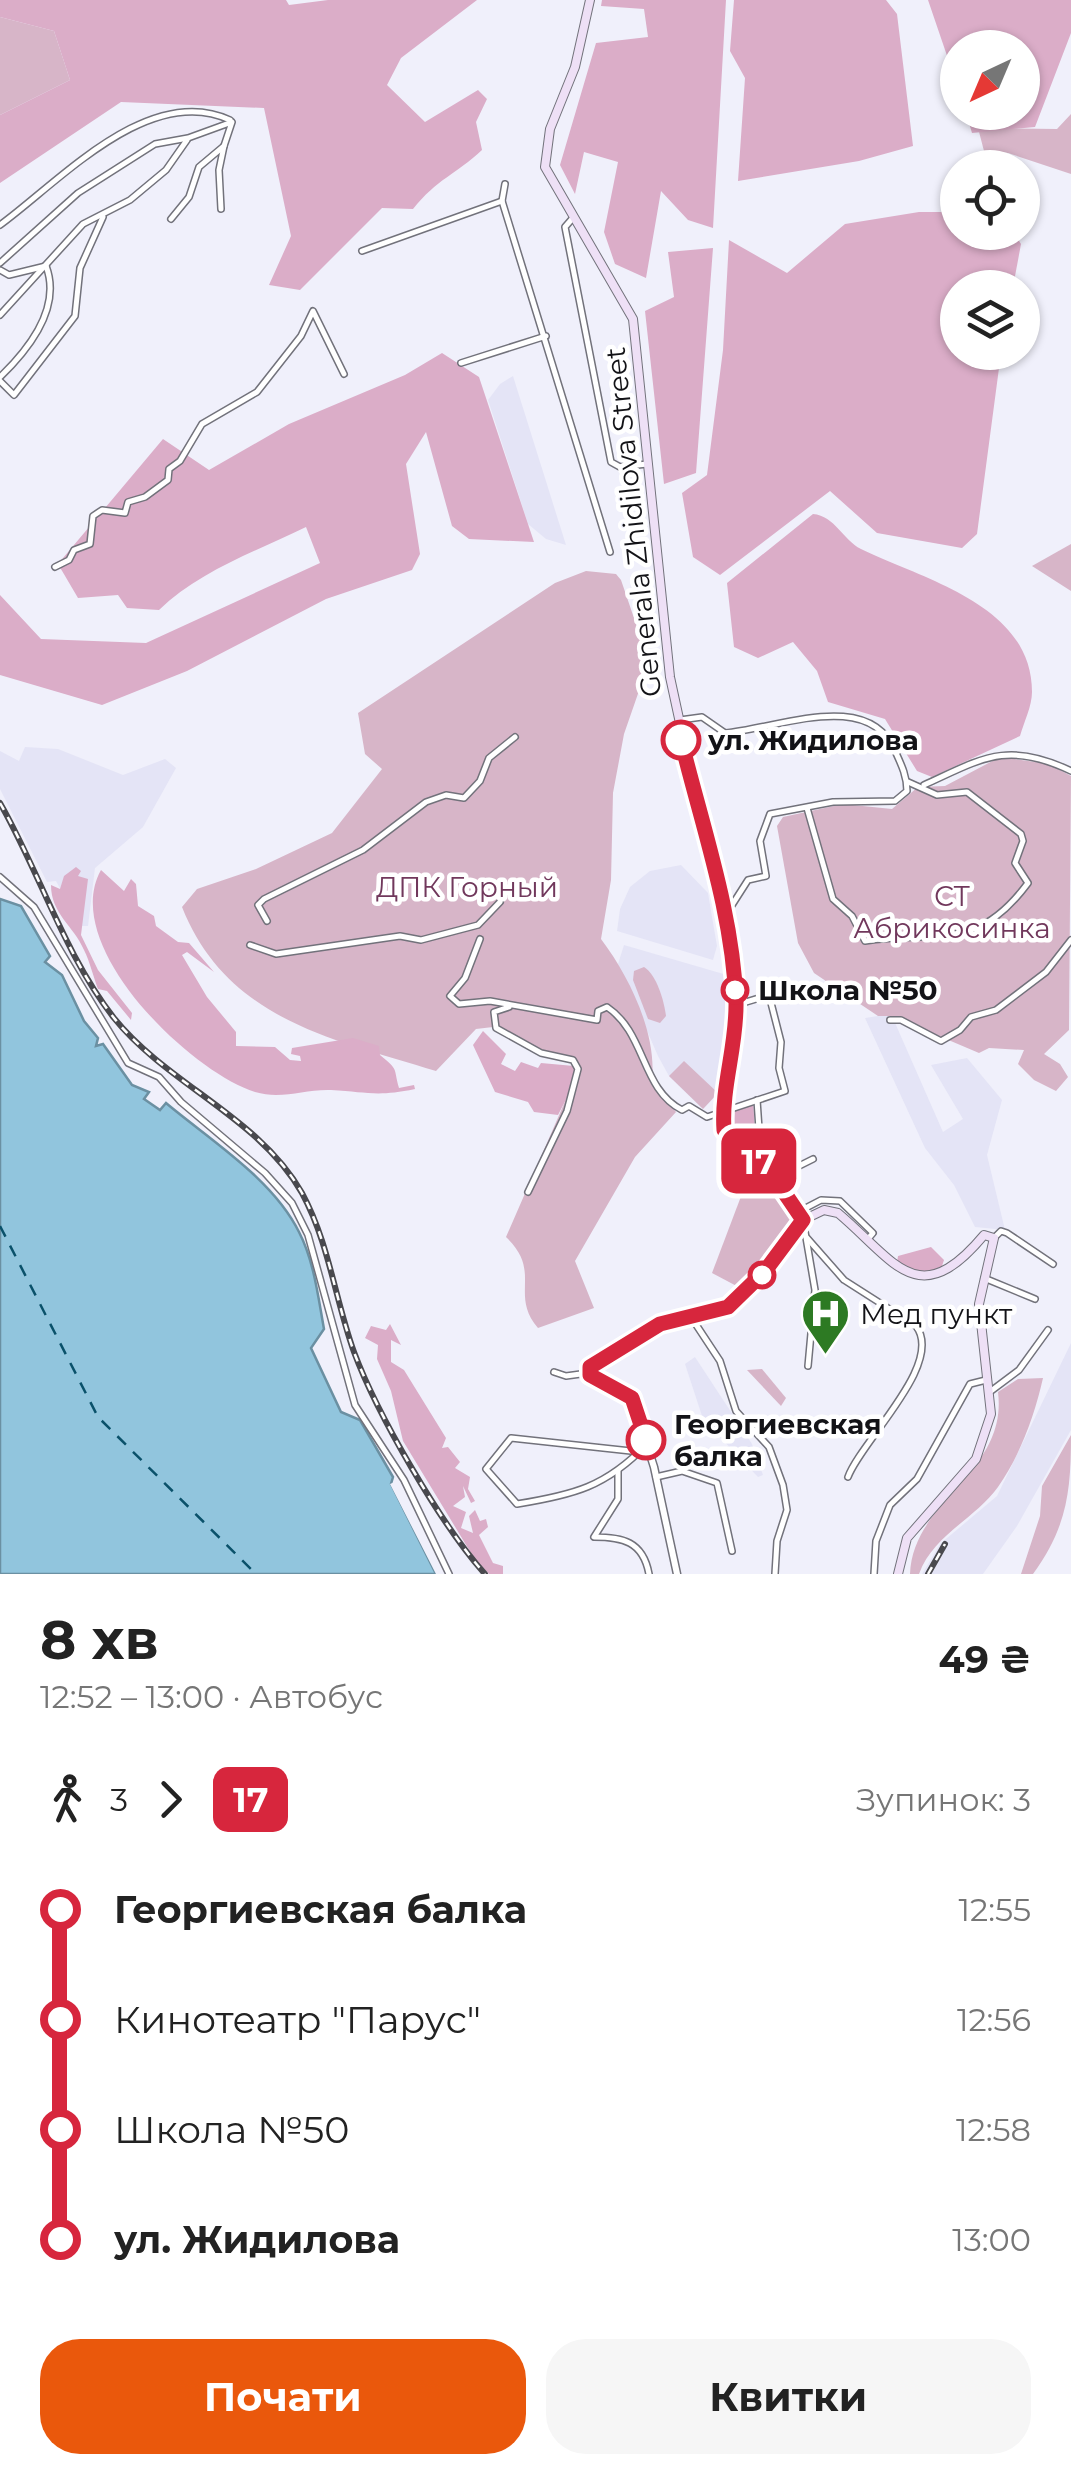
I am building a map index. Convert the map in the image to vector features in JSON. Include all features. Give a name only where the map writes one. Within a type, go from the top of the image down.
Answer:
[{"type":"main road","name":"Generala Zhidilova Street","points":[[590,0],[575,67],[546,149],[545,166],[572,219],[633,319],[677,720],[725,916],[736,1005],[736,1038],[724,1110]]},
{"type":"main road","points":[[724,1110],[728,1139],[779,1176],[801,1216],[830,1210],[906,1274],[933,1276],[991,1235]]},
{"type":"main road","points":[[898,1574],[907,1538],[922,1516],[976,1459],[991,1414],[979,1304],[991,1235]]},
{"type":"street","points":[[0,225],[55,177],[139,122],[193,110],[230,122]]},
{"type":"street","points":[[46,266],[9,275],[0,267],[78,193],[154,144],[188,138],[230,122]]},
{"type":"street","points":[[222,209],[219,170],[230,122]]},
{"type":"street","points":[[46,266],[52,292],[46,314],[0,379],[14,395],[75,316],[80,268],[103,217],[166,170],[188,138]]},
{"type":"street","points":[[172,218],[189,196],[199,166],[224,146]]},
{"type":"street","points":[[505,184],[502,202],[610,552]]},
{"type":"street","points":[[362,251],[502,202]]},
{"type":"street","points":[[0,316],[83,224],[91,217],[103,217]]},
{"type":"street","points":[[572,219],[565,228],[572,281],[611,462],[620,467],[650,464]]},
{"type":"street","points":[[55,567],[63,566],[74,550],[90,544],[93,516],[102,510],[125,513],[128,502],[158,489],[202,424],[251,398],[300,336],[312,311],[344,374]]},
{"type":"street","points":[[460,363],[546,336]]},
{"type":"street","points":[[677,720],[702,717],[725,733],[848,716],[882,731],[892,744],[907,782],[906,791],[894,801],[833,802],[770,814],[760,841],[766,876],[748,880],[725,916]]},
{"type":"street","points":[[267,921],[258,905],[264,899],[364,850],[426,802],[446,795],[464,798],[480,780],[489,758],[515,737]]},
{"type":"street","points":[[923,786],[978,757],[1045,759],[1071,771]]},
{"type":"street","points":[[807,808],[833,899],[852,916],[865,941],[897,935],[966,934],[1003,912],[1028,883],[1015,862],[1022,837],[967,792],[937,795],[907,782]]},
{"type":"street","points":[[0,877],[34,907],[128,1062],[159,1078],[181,1102],[265,1173],[292,1203],[308,1235],[356,1404],[404,1480],[450,1574]]},
{"type":"street","points":[[250,945],[276,954],[400,936],[421,940],[478,924],[500,902]]},
{"type":"street","points":[[480,939],[465,978],[450,996],[459,1004],[490,1001],[596,1020],[598,1011],[606,1007],[630,1027],[668,1102],[707,1116],[784,1091],[779,1068],[781,1042],[769,996],[736,1005]]},
{"type":"street","points":[[890,1020],[901,1020],[941,1041],[951,1038],[971,1017],[996,1010],[1046,972],[1071,940]]},
{"type":"street","points":[[512,1007],[494,1012],[496,1028],[541,1053],[573,1060],[578,1069],[566,1111],[528,1192]]},
{"type":"street","points":[[757,1100],[759,1129],[779,1176],[812,1159]]},
{"type":"street","points":[[801,1216],[815,1290],[808,1366]]},
{"type":"street","points":[[588,1373],[590,1367],[660,1324],[728,1307],[741,1298],[801,1216]]},
{"type":"street","points":[[991,1235],[1007,1233],[1053,1264]]},
{"type":"street","points":[[806,1238],[844,1280],[916,1326],[922,1337],[920,1356],[896,1407],[848,1477]]},
{"type":"street","points":[[982,1277],[1035,1299]]},
{"type":"street","points":[[691,1317],[720,1361],[736,1411],[768,1447],[784,1484],[786,1510],[777,1541],[775,1574]]},
{"type":"street","points":[[991,1392],[1019,1370],[1048,1330]]},
{"type":"street","points":[[554,1372],[566,1376],[588,1373],[632,1398],[656,1477],[677,1574]]},
{"type":"street","points":[[874,1574],[876,1541],[890,1505],[917,1480],[970,1384],[989,1379]]},
{"type":"street","points":[[640,1452],[508,1438],[486,1470],[517,1504],[566,1498],[618,1471],[640,1452],[647,1444]]},
{"type":"street","points":[[618,1471],[618,1499],[594,1537],[614,1535],[629,1540],[646,1557],[649,1574]]},
{"type":"street","points":[[656,1477],[682,1471],[717,1483],[732,1551]]},
{"type":"shaded area","points":[[0,0],[286,0],[289,5],[328,0],[477,0],[401,58],[387,85],[425,122],[478,90],[487,99],[476,122],[482,150],[413,209],[382,208],[300,290],[269,285],[291,236],[264,108],[121,102],[0,183],[0,115],[70,80],[54,31],[0,17]]},
{"type":"shaded area","points":[[602,0],[726,0],[713,228],[688,220],[661,191],[646,278],[615,264],[604,232],[618,162],[584,152],[575,194],[560,165],[596,43],[648,37],[644,9],[601,6]]},
{"type":"shaded area","points":[[734,0],[886,0],[897,14],[913,146],[859,161],[738,181],[745,78],[730,51]]},
{"type":"shaded area","points":[[928,0],[1071,0],[1071,33],[1040,114],[1040,30],[940,30],[940,35]]},
{"type":"shaded area","points":[[940,212],[940,250],[1020,250],[1016,270],[940,270],[940,370],[999,370],[977,534],[962,548],[877,533],[830,491],[720,575],[693,557],[682,493],[707,475],[723,350],[729,240],[787,273],[845,224]]},
{"type":"shaded area","points":[[713,248],[696,473],[664,484],[645,311],[674,297],[668,252]]},
{"type":"shaded area","points":[[442,353],[479,377],[534,542],[469,539],[452,526],[426,432],[406,464],[420,554],[412,570],[326,599],[187,671],[102,705],[0,675],[0,595],[41,639],[146,643],[320,563],[306,527],[210,573],[159,610],[127,608],[118,595],[78,598],[58,564],[163,439],[209,470],[289,424],[405,375]]},
{"type":"shaded area","points":[[513,376],[566,545],[546,539],[528,524],[488,400],[500,384]]},
{"type":"shaded area","points":[[813,514],[827,519],[861,549],[971,600],[1014,637],[1027,662],[1032,692],[1020,736],[932,777],[917,771],[885,719],[828,702],[817,671],[793,642],[758,658],[734,647],[727,583]]},
{"type":"shaded area","points":[[25,747],[58,749],[123,775],[165,759],[176,768],[143,827],[95,868],[88,926],[80,926],[56,881],[47,882],[0,789],[0,751],[19,761]]},
{"type":"shaded area","points":[[681,865],[708,893],[717,946],[713,960],[617,931],[620,909],[630,887],[650,871]]},
{"type":"shaded area","points":[[76,867],[81,871],[78,876],[88,879],[81,935],[98,970],[132,1013],[131,1020],[107,991],[98,989],[80,942],[55,904],[51,885],[60,889],[64,876]]},
{"type":"shaded area","points":[[101,870],[124,891],[131,879],[136,884],[138,906],[154,916],[156,926],[178,942],[189,943],[214,972],[187,952],[182,955],[207,997],[236,1032],[236,1046],[275,1047],[290,1060],[301,1061],[300,1056],[291,1054],[292,1048],[353,1038],[379,1046],[380,1055],[394,1069],[399,1088],[414,1085],[415,1089],[265,1094],[228,1080],[197,1059],[137,1001],[114,968],[98,933],[93,900]]},
{"type":"shaded area","name":"Школа №50","points":[[624,945],[727,975],[729,1048],[718,1093],[703,1109],[669,1076],[658,1056],[618,964]]},
{"type":"shaded area","points":[[892,1016],[943,1132],[963,1119],[931,1065],[967,1058],[1002,1100],[987,1155],[1005,1230],[975,1227],[954,1185],[925,1148],[865,1018]]},
{"type":"shaded area","points":[[483,1031],[506,1054],[501,1064],[515,1071],[521,1062],[538,1068],[541,1063],[574,1066],[574,1084],[558,1115],[534,1112],[528,1102],[495,1092],[473,1045]]},
{"type":"shaded area","points":[[753,1102],[755,1129],[767,1165],[728,1138],[728,1111]]},
{"type":"shaded area","points":[[931,1247],[944,1260],[941,1269],[923,1273],[897,1263],[898,1256]]},
{"type":"shaded area","points":[[390,1324],[401,1345],[391,1340],[391,1362],[404,1370],[446,1438],[442,1448],[448,1447],[460,1462],[455,1468],[470,1477],[468,1489],[475,1501],[471,1503],[463,1486],[465,1497],[453,1506],[466,1512],[461,1528],[473,1533],[469,1516],[475,1510],[480,1521],[486,1519],[488,1527],[479,1535],[493,1563],[503,1566],[503,1574],[489,1574],[474,1558],[403,1441],[391,1391],[377,1359],[378,1345],[365,1338],[371,1326],[386,1330]]},
{"type":"shaded area","points":[[1071,1343],[1071,1430],[1017,1526],[983,1574],[922,1574],[940,1544],[997,1496]]},
{"type":"shaded area","points":[[695,1357],[752,1444],[763,1475],[758,1477],[703,1419],[685,1364]]},
{"type":"green space","points":[[0,17],[54,31],[70,80],[0,115]]},
{"type":"green space","points":[[1071,114],[1071,174],[1040,164],[1040,150],[984,150],[979,130],[1040,130],[1057,129]]},
{"type":"green space","points":[[1071,544],[1071,591],[1032,566]]},
{"type":"green space","name":"ДПК Горный","points":[[586,571],[616,574],[621,580],[649,662],[624,734],[613,793],[611,880],[601,939],[639,1006],[650,1043],[652,1080],[676,1112],[635,1157],[575,1261],[594,1308],[538,1328],[526,1304],[523,1261],[506,1237],[570,1090],[573,1061],[533,1050],[493,1027],[476,1029],[436,1071],[322,1035],[255,1000],[226,976],[202,945],[182,907],[197,889],[256,869],[332,833],[382,769],[365,754],[358,713],[555,583]]},
{"type":"green space","name":"СТ Абрикосинка","points":[[1000,757],[1049,764],[1071,776],[1069,1030],[1044,1054],[1060,1064],[1068,1077],[1056,1091],[1034,1080],[1018,1064],[1024,1050],[989,1048],[979,1053],[892,1016],[878,1016],[814,973],[798,943],[777,826],[783,817],[843,804],[892,809],[918,787],[945,786]]},
{"type":"green space","points":[[644,967],[662,996],[666,1016],[660,1023],[648,1019],[633,980],[634,971]]},
{"type":"green space","points":[[684,1061],[718,1093],[703,1109],[669,1076]]},
{"type":"green space","points":[[754,1162],[765,1171],[798,1223],[746,1291],[712,1273]]},
{"type":"green space","points":[[762,1369],[786,1398],[781,1406],[747,1370]]},
{"type":"green space","points":[[1043,1378],[1026,1434],[998,1487],[934,1548],[919,1574],[910,1574],[915,1548],[926,1525],[989,1444],[997,1420],[998,1392],[1018,1379]]},
{"type":"green space","points":[[1071,1435],[1068,1492],[1060,1524],[1033,1574],[1021,1574],[1040,1516],[1042,1486]]},
{"type":"water","points":[[0,899],[21,906],[50,956],[45,962],[62,975],[84,1021],[98,1038],[96,1046],[103,1044],[132,1085],[149,1092],[144,1099],[160,1110],[166,1103],[221,1146],[288,1213],[308,1255],[324,1329],[311,1348],[341,1412],[360,1420],[393,1477],[391,1484],[436,1574],[0,1574]]},
{"type":"pier","points":[[397,1481],[441,1574],[436,1574],[390,1484]]},
{"type":"ferry route","points":[[0,1226],[98,1417],[256,1574]]},
{"type":"railway","points":[[0,803],[81,967],[114,1018],[160,1063],[262,1143],[302,1193],[319,1231],[364,1377],[430,1499],[485,1574]]},
{"type":"railway","points":[[928,1574],[945,1544]]},
{"type":"bus line","name":"17","points":[[646,1440],[632,1398],[626,1391],[594,1378],[588,1373],[590,1367],[660,1324],[728,1307],[765,1271],[803,1220],[769,1170],[735,1146],[724,1130],[736,1038],[734,968],[725,916],[681,740]]},
{"type":"place","name":"ул. Жидилова","points":[[681,740]]},
{"type":"place","name":"Школа №50","points":[[735,990]]},
{"type":"place","name":"Мед пункт","points":[[825,1356]]},
{"type":"place","name":"Георгиевская балка","points":[[646,1440]]}]
